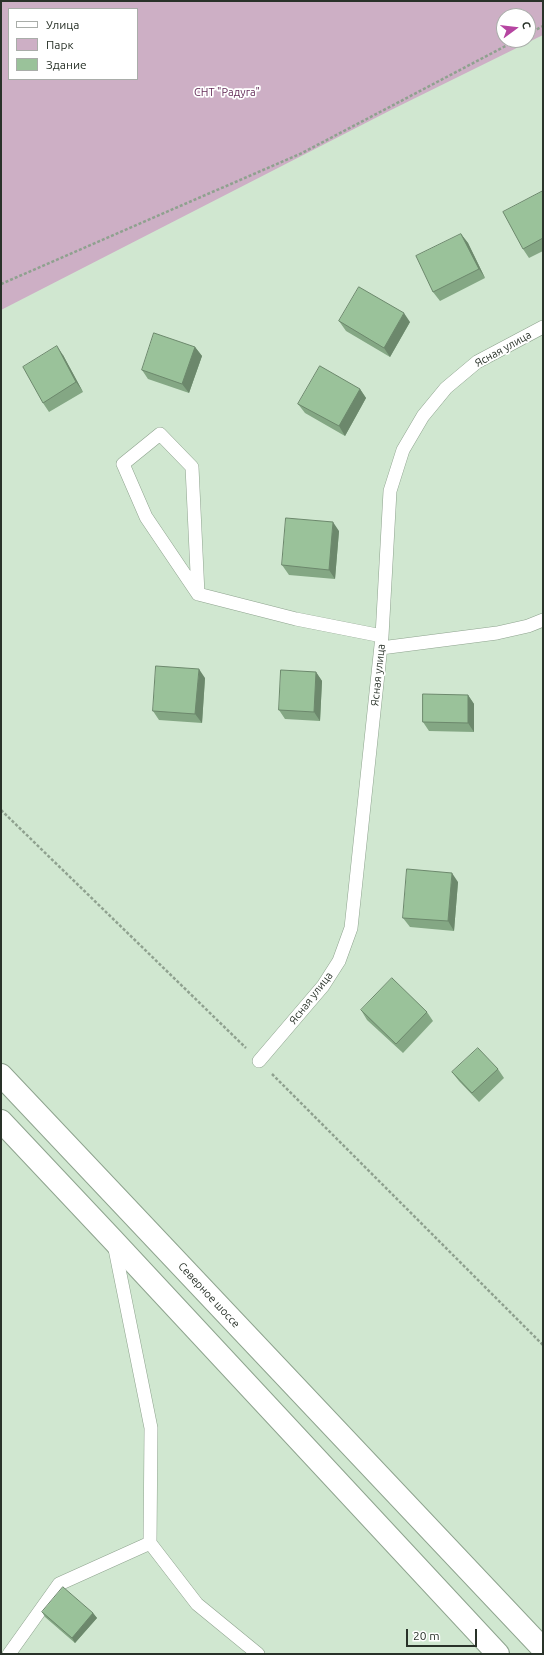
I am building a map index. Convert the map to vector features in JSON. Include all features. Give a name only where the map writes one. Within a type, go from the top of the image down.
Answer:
[{"type":"main road","name":"Северное шоссе","points":[[1,1075],[543,1649]]},
{"type":"main road","points":[[1,1121],[498,1654]]},
{"type":"lane","name":"Ясная улица","points":[[259,1061],[323,986],[339,961],[351,928],[381,642],[390,491],[403,450],[423,416],[446,388],[477,362],[543,327]]},
{"type":"lane","points":[[198,594],[192,468],[160,434],[123,464],[146,517],[198,594],[381,642],[498,633],[528,626],[543,620]]},
{"type":"lane","points":[[113,1240],[151,1428],[150,1543],[197,1604],[258,1654]]},
{"type":"lane","points":[[9,1654],[59,1584],[150,1543]]},
{"type":"path","points":[[1,284],[302,153],[502,48]]},
{"type":"path","points":[[1,810],[259,1061],[542,1342]]},
{"type":"green space","name":"СНТ \"Радуга\"","points":[[1,1],[543,1],[543,35],[536,38],[536,8],[496,8],[496,48],[517,48],[391,110],[1,310]]},
{"type":"building","points":[[543,191],[543,238],[523,249],[503,212]]},
{"type":"building","points":[[461,234],[479,269],[433,292],[416,256]]},
{"type":"building","points":[[359,287],[404,313],[384,348],[339,321]]},
{"type":"building","points":[[154,333],[195,347],[182,384],[142,370]]},
{"type":"building","points":[[57,346],[76,382],[43,403],[23,367]]},
{"type":"building","points":[[320,366],[360,389],[339,426],[298,404]]},
{"type":"building","points":[[286,518],[333,522],[329,570],[282,565]]},
{"type":"building","points":[[156,666],[199,669],[195,714],[153,711]]},
{"type":"building","points":[[281,670],[316,672],[314,712],[279,710]]},
{"type":"building","points":[[423,694],[468,695],[468,723],[423,722]]},
{"type":"building","points":[[407,869],[452,873],[448,921],[403,918]]},
{"type":"building","points":[[392,978],[427,1012],[396,1044],[361,1010]]},
{"type":"building","points":[[478,1048],[498,1069],[472,1093],[452,1072]]},
{"type":"building","points":[[63,1587],[93,1613],[72,1638],[42,1612]]}]
